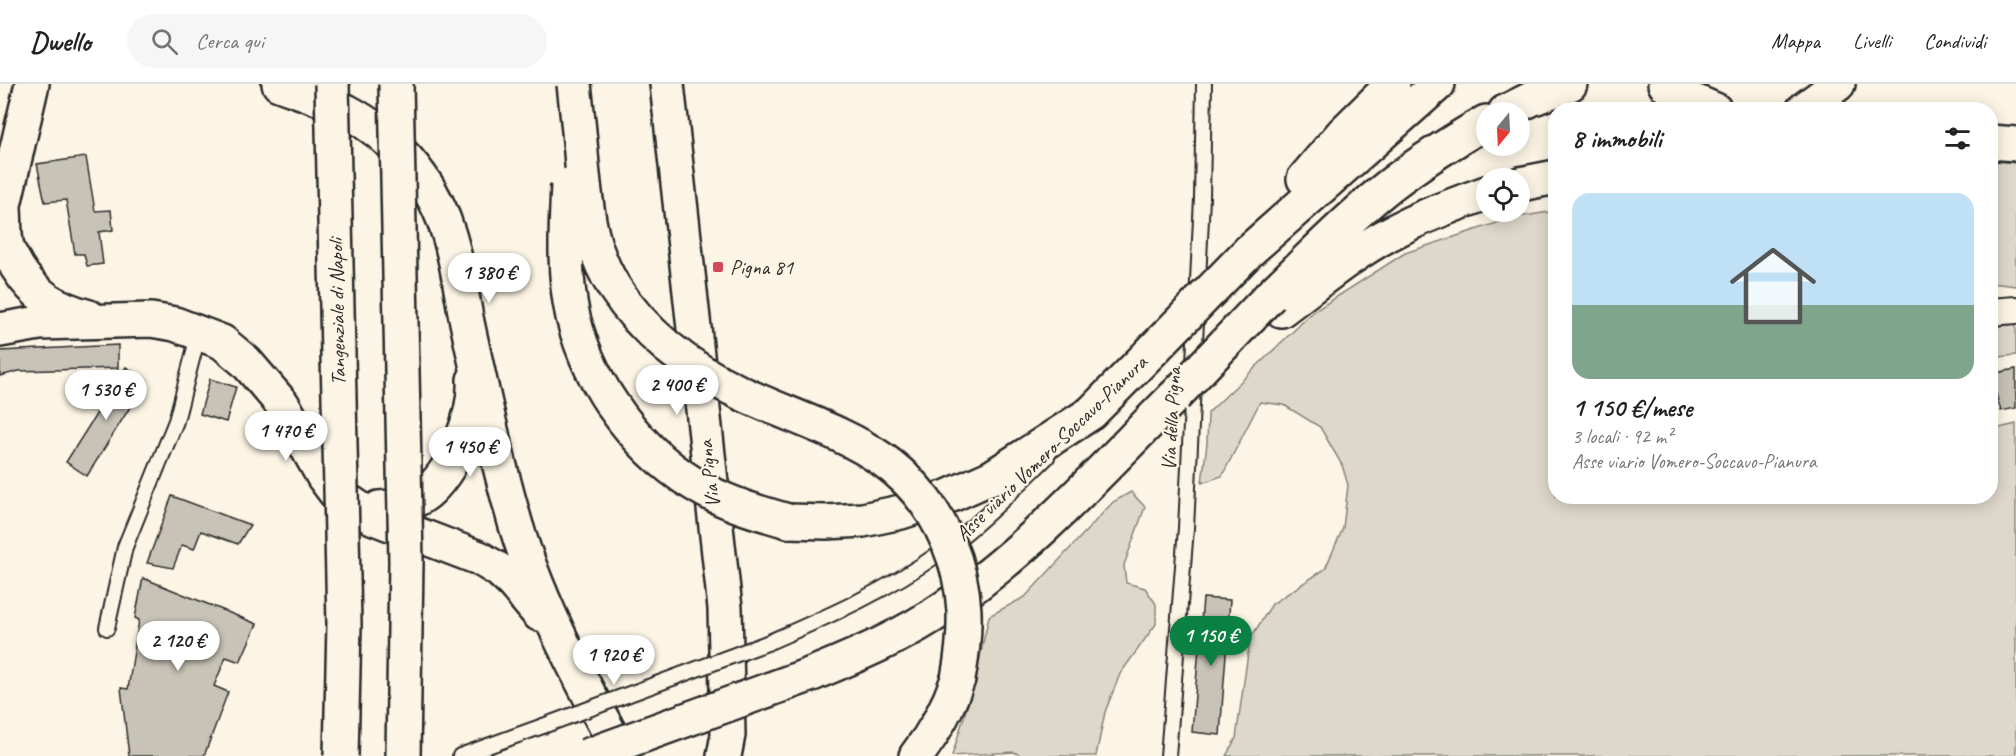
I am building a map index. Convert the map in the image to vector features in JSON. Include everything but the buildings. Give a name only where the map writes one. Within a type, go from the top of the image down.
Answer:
[{"type":"main road","points":[[279,84],[347,111],[375,130],[405,158],[424,181],[439,207],[448,231],[471,342],[511,509],[528,563],[561,640],[622,756]]},
{"type":"main road","name":"Tangenziale di Napoli","points":[[332,84],[344,624],[340,756]]},
{"type":"main road","points":[[396,84],[406,562],[403,756]]},
{"type":"main road","points":[[573,84],[566,247],[568,287],[573,317],[594,375],[612,405],[654,456],[678,475],[707,492],[744,508],[788,521],[863,520],[901,512],[947,497],[992,477],[1091,413]]},
{"type":"main road","points":[[573,84],[588,225],[597,254],[613,286],[632,313],[654,337],[710,377],[741,393],[828,429],[867,449],[898,471],[917,491],[942,528],[960,575],[965,629],[958,679],[950,704],[938,726],[916,756]]},
{"type":"main road","name":"Via Pigna","points":[[667,84],[725,608],[728,735],[724,756]]},
{"type":"main road","points":[[1252,248],[1308,172],[1343,133],[1393,84]]},
{"type":"main road","name":"Asse viario Vomero-Soccavo-Pianura","points":[[1091,413],[1252,248],[1438,84]]},
{"type":"main road","points":[[1525,102],[1570,84]]},
{"type":"main road","points":[[1665,84],[1673,92],[1696,102]]},
{"type":"main road","points":[[1814,102],[1838,84]]},
{"type":"main road","points":[[26,88],[2,215],[6,243],[12,258],[36,292],[54,304],[102,321]]},
{"type":"main road","points":[[586,756],[812,674],[865,652],[945,608],[1028,541],[1175,396],[1270,307],[1334,234],[1380,193],[1476,128]]},
{"type":"main road","points":[[1998,143],[2016,144]]},
{"type":"main road","points":[[1530,182],[1548,179]]},
{"type":"main road","points":[[1270,307],[1388,234],[1427,215],[1476,197]]},
{"type":"main road","points":[[0,330],[39,323],[151,320],[175,324],[222,342],[246,362],[283,405],[323,476],[335,492],[372,517],[479,558],[500,570],[513,582],[561,640]]},
{"type":"main road","points":[[353,505],[376,508],[394,507],[414,500],[430,490],[444,472],[458,448],[470,415],[474,388],[471,342]]},
{"type":"street","points":[[1998,311],[2016,310]]},
{"type":"lane","name":"Via della Pigna","points":[[1168,756],[1186,528],[1202,210],[1204,84]]},
{"type":"lane","points":[[107,628],[125,547],[176,421],[199,332]]},
{"type":"lane","name":"Asse viario Vomero-Soccavo-Pianura","points":[[460,756],[767,643],[876,592],[938,555],[999,504],[1091,413]]},
{"type":"shaded area","points":[[1998,162],[2016,163],[2016,286],[1998,284]]},
{"type":"shaded area","points":[[1548,212],[1548,504],[1998,504],[1998,428],[2016,424],[2016,756],[1226,756],[1236,738],[1250,639],[1272,604],[1325,569],[1343,528],[1348,485],[1342,465],[1320,427],[1284,405],[1260,402],[1222,476],[1202,483],[1208,413],[1313,312],[1405,253],[1500,222],[1530,222],[1530,215]]},
{"type":"shaded area","points":[[2016,324],[2016,355],[1998,357],[1998,326]]},
{"type":"shaded area","points":[[1131,492],[1145,507],[1124,565],[1126,583],[1145,588],[1156,604],[1156,624],[1120,674],[1105,712],[1096,756],[1022,756],[1014,752],[952,756],[974,684],[989,616],[1025,597],[1113,502]]},
{"type":"place","name":"Pigna 81","points":[[718,267]]}]
